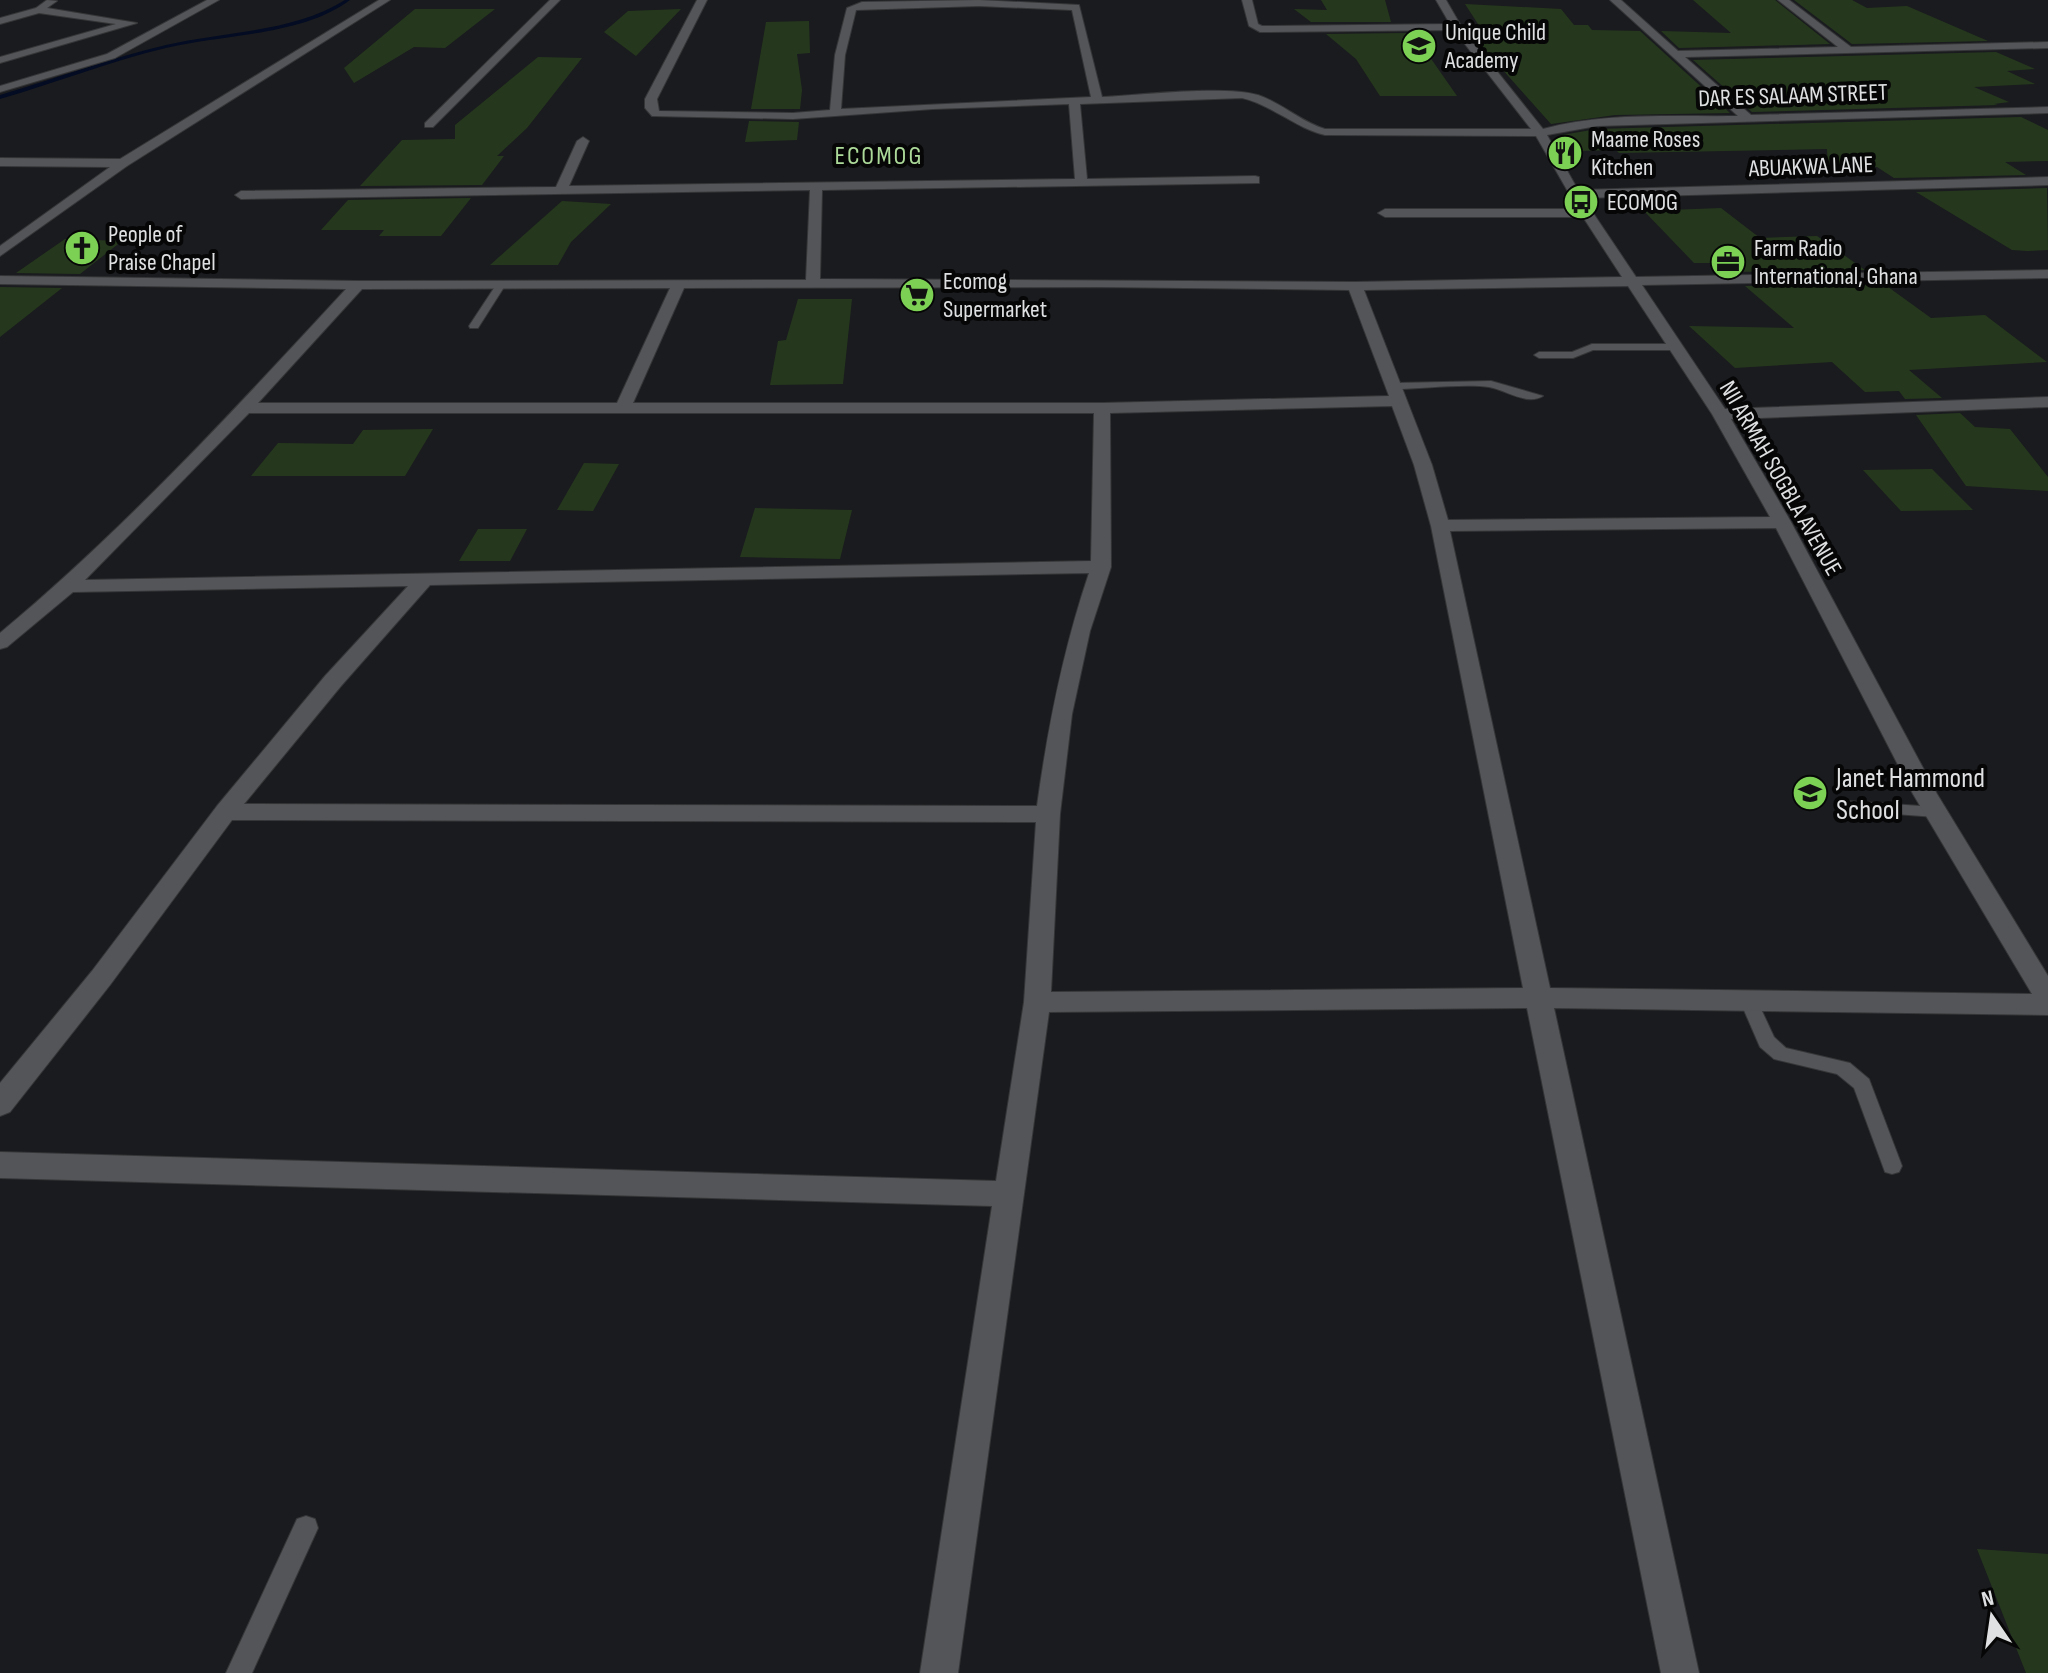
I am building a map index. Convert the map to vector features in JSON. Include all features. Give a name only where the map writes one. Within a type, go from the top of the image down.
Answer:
[{"type":"street","points":[[0,21],[39,10],[54,0]]},
{"type":"street","points":[[0,89],[111,56],[214,0]]},
{"type":"street","points":[[3,247],[123,163],[385,0]]},
{"type":"street","points":[[429,125],[555,0]]},
{"type":"street","name":"DAR ES SALAAM STREET","points":[[702,0],[651,99],[651,108],[656,114],[734,117],[1219,95],[1257,97],[1282,109],[1301,125],[1325,132],[1540,133],[1583,124],[2048,110]]},
{"type":"street","points":[[1247,0],[1254,26],[1260,29],[1457,27]]},
{"type":"street","name":"NII ARMAH SOGBLA AVENUE","points":[[1441,0],[1457,27],[1540,133],[1574,194],[1720,414],[1782,522],[1936,812],[2039,969],[2048,1002]]},
{"type":"street","points":[[1615,0],[1747,118]]},
{"type":"street","points":[[1783,0],[1850,51]]},
{"type":"street","points":[[835,113],[840,55],[852,8],[931,3],[1049,2],[1078,8],[1097,99]]},
{"type":"street","points":[[39,10],[167,28]]},
{"type":"street","points":[[0,60],[132,23]]},
{"type":"street","points":[[1678,54],[2048,45]]},
{"type":"street","points":[[1074,100],[1081,182]]},
{"type":"street","points":[[561,190],[583,141]]},
{"type":"street","points":[[0,162],[123,163]]},
{"type":"street","points":[[241,195],[1255,180]]},
{"type":"street","name":"ABUAKWA LANE","points":[[1574,194],[2048,181]]},
{"type":"street","points":[[813,283],[816,186]]},
{"type":"street","points":[[1385,213],[1587,213]]},
{"type":"street","points":[[0,280],[358,285],[813,283],[1355,286],[2048,274]]},
{"type":"street","points":[[622,409],[679,284]]},
{"type":"street","points":[[0,643],[68,586],[245,408],[358,285]]},
{"type":"street","points":[[1355,286],[1397,394],[1440,526],[1680,1673]]},
{"type":"street","points":[[245,408],[1102,408],[1397,394]]},
{"type":"street","points":[[1720,414],[2048,402]]},
{"type":"street","points":[[939,1673],[1037,1002],[1048,814],[1064,700],[1080,631],[1101,567],[1102,408]]},
{"type":"street","points":[[1440,526],[1782,522]]},
{"type":"street","points":[[68,586],[422,582],[1101,567]]},
{"type":"street","points":[[0,1104],[101,978],[225,812],[333,681],[422,582]]},
{"type":"street","points":[[225,812],[1048,814]]},
{"type":"street","points":[[1037,1002],[1539,998],[2048,1002]]},
{"type":"street","points":[[0,1165],[1011,1194]]},
{"type":"lane","points":[[474,326],[501,284]]},
{"type":"lane","points":[[1539,355],[1573,355],[1592,347],[1676,347]]},
{"type":"lane","points":[[1397,394],[1491,384],[1515,393],[1538,396]]},
{"type":"lane","points":[[1846,806],[1936,812]]},
{"type":"lane","points":[[1749,1001],[1767,1042],[1781,1054],[1843,1068],[1862,1084],[1892,1166]]},
{"type":"lane","points":[[239,1673],[306,1528]]},
{"type":"building","points":[[1321,0],[1385,0],[1391,22],[1311,22],[1294,9],[1327,10]]},
{"type":"building","points":[[1693,0],[1775,0],[1830,44],[1679,48],[1661,31],[1731,33]]},
{"type":"building","points":[[1794,0],[1852,0],[1867,8],[1907,6],[1988,41],[1852,44]]},
{"type":"building","points":[[1465,4],[1561,9],[1574,25],[1588,25],[1592,30],[1640,31],[1730,113],[1615,115],[1551,124],[1477,41],[1489,41]]},
{"type":"building","points":[[415,9],[495,9],[445,48],[414,47],[354,83],[344,68]]},
{"type":"building","points":[[681,9],[636,56],[604,32],[628,11]]},
{"type":"building","points":[[809,21],[810,53],[797,54],[802,90],[800,109],[751,109],[766,22]]},
{"type":"building","points":[[1407,33],[1418,40],[1457,96],[1380,96],[1356,59],[1326,34]]},
{"type":"building","points":[[1996,52],[2035,69],[2007,71],[2035,84],[1974,87],[2009,102],[1994,104],[1998,105],[1752,112],[1693,60]]},
{"type":"building","points":[[538,57],[582,58],[527,128],[497,156],[504,156],[482,185],[360,186],[402,140],[455,139],[455,125]]},
{"type":"building","points":[[2021,117],[2048,130],[2048,161],[2005,162],[2026,175],[1894,178],[1877,167],[1828,169],[1827,149],[1576,151],[1562,135],[1597,129]]},
{"type":"building","points":[[749,121],[799,122],[797,140],[745,142]]},
{"type":"building","points":[[2047,188],[2048,250],[2028,251],[2012,250],[1916,192]]},
{"type":"building","points":[[471,198],[441,236],[379,236],[384,230],[321,230],[348,200]]},
{"type":"building","points":[[562,201],[611,204],[571,242],[558,265],[490,265]]},
{"type":"building","points":[[1721,208],[1760,238],[1817,236],[1865,270],[1729,272],[1717,263],[1694,263],[1644,211]]},
{"type":"building","points":[[65,239],[122,241],[80,274],[16,273]]},
{"type":"building","points":[[1884,284],[1931,318],[1985,315],[2047,362],[1909,370],[1942,398],[1905,399],[1899,391],[1865,392],[1832,362],[1735,368],[1689,326],[1794,328],[1745,286]]},
{"type":"building","points":[[0,287],[62,288],[0,337]]},
{"type":"building","points":[[798,299],[852,299],[843,384],[770,385],[778,341],[786,340]]},
{"type":"building","points":[[1960,413],[1975,427],[2010,429],[2048,477],[2048,491],[1966,486],[1916,415]]},
{"type":"building","points":[[433,429],[405,476],[251,476],[278,443],[353,444],[363,430]]},
{"type":"building","points":[[584,463],[619,464],[593,511],[557,510]]},
{"type":"building","points":[[1932,469],[1973,510],[1901,511],[1863,470]]},
{"type":"building","points":[[755,508],[852,510],[840,559],[740,557]]},
{"type":"building","points":[[478,529],[527,529],[510,561],[459,561]]},
{"type":"building","points":[[1977,1549],[2048,1554],[2048,1673],[2026,1673]]},
{"type":"waterway","points":[[0,97],[165,46],[294,23],[333,10],[348,0]]},
{"type":"place","name":"Unique Child Academy","points":[[1419,46]]},
{"type":"place","name":"Maame Roses Kitchen","points":[[1565,153]]},
{"type":"place","name":"ECOMOG","points":[[1581,202]]},
{"type":"place","name":"People of Praise Chapel","points":[[82,248]]},
{"type":"place","name":"Farm Radio International, Ghana","points":[[1728,262]]},
{"type":"place","name":"Ecomog Supermarket","points":[[917,295]]},
{"type":"place","name":"Janet Hammond School","points":[[1810,793]]},
{"type":"district","name":"ECOMOG","points":[[879,155]]}]
